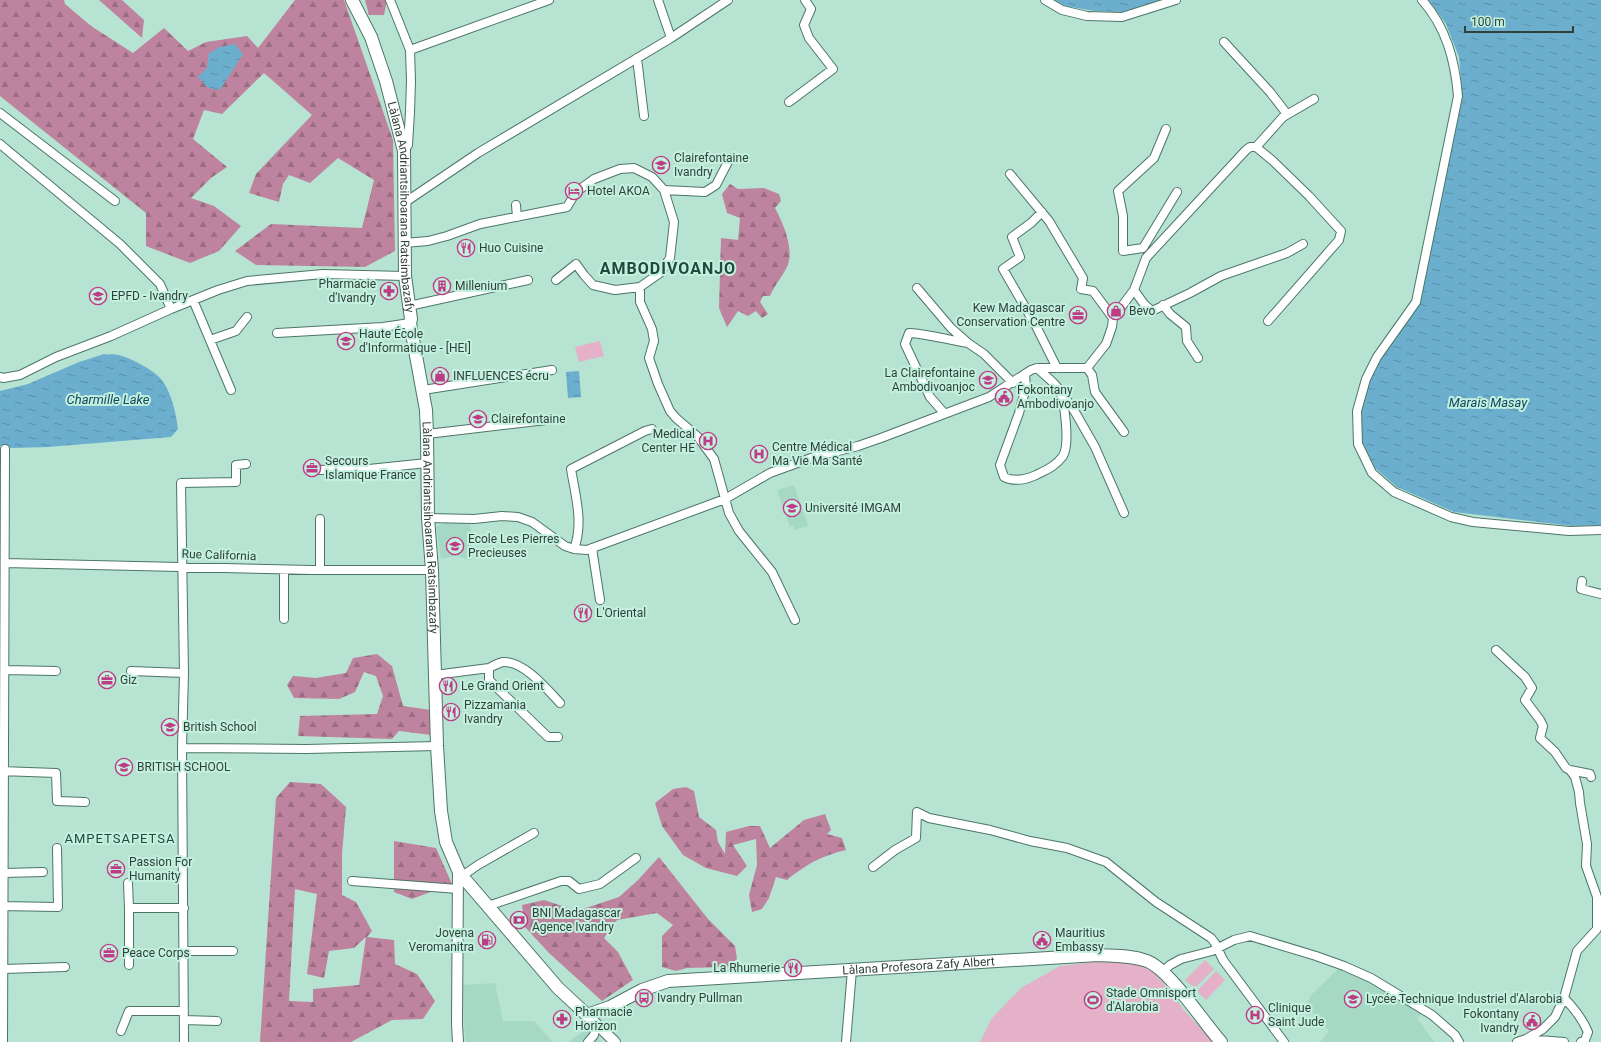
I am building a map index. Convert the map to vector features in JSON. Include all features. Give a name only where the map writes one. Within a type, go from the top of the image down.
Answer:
[{"type":"main road","name":"Làlana Andriantsihoarana Ratsimbazafy","points":[[352,0],[371,37],[381,66],[404,151],[405,276],[411,320],[410,323],[423,390],[428,434],[428,518],[432,570],[437,746],[441,811],[446,842],[460,873],[558,988],[586,1015]]},
{"type":"main road","name":"Làlana Profesora Zafy Albert","points":[[586,1015],[610,1007],[642,990],[668,981],[1098,955],[1131,957],[1148,962],[1162,972],[1176,986],[1221,1042]]},
{"type":"street","points":[[390,0],[410,50],[412,81],[408,145],[404,151]]},
{"type":"street","points":[[410,50],[539,2],[549,0]]},
{"type":"street","points":[[658,0],[671,38]]},
{"type":"street","points":[[404,203],[478,153],[671,38],[728,0]]},
{"type":"street","points":[[789,102],[833,69],[809,38],[804,25],[811,9],[805,0]]},
{"type":"street","points":[[1044,0],[1062,10],[1087,16],[1122,17],[1176,0]]},
{"type":"street","points":[[1422,0],[1428,7],[1449,45],[1456,72],[1458,96],[1416,302],[1377,357],[1366,379],[1357,412],[1358,444],[1372,473],[1394,492],[1451,517],[1473,522],[1561,530],[1601,530]]},
{"type":"street","points":[[1224,42],[1270,92],[1287,114]]},
{"type":"street","points":[[637,58],[644,116]]},
{"type":"street","points":[[1256,147],[1287,114],[1314,100]]},
{"type":"street","points":[[0,113],[115,201]]},
{"type":"street","points":[[1143,248],[1123,251],[1123,216],[1118,191],[1154,158],[1166,129]]},
{"type":"street","points":[[0,144],[120,244],[160,284],[171,309]]},
{"type":"street","points":[[1087,368],[1106,344],[1112,327],[1113,318],[1134,290],[1146,258],[1250,147],[1256,147],[1273,161],[1309,196],[1341,231],[1339,240],[1268,320]]},
{"type":"street","points":[[664,190],[705,192],[716,185],[730,158]]},
{"type":"street","points":[[404,243],[428,241],[480,224],[567,207],[576,192],[594,179],[620,169],[634,168],[652,177],[664,190],[674,222],[670,258],[660,273],[640,288],[615,290],[593,285],[576,264],[556,280]]},
{"type":"street","points":[[1010,174],[1049,221],[1084,278],[1081,289],[1093,292],[1113,318]]},
{"type":"street","points":[[1146,258],[1143,248],[1176,192]]},
{"type":"street","points":[[516,205],[517,217]]},
{"type":"street","points":[[1042,212],[1031,223],[1012,237],[1020,257],[1003,268],[1036,326],[1057,368]]},
{"type":"street","points":[[1134,290],[1144,304],[1152,311],[1190,293],[1220,276],[1287,253],[1303,244]]},
{"type":"street","points":[[0,377],[3,378],[20,375],[56,357],[111,336],[171,309],[218,290],[247,282],[323,274],[405,276]]},
{"type":"street","points":[[409,306],[528,280]]},
{"type":"street","points":[[640,288],[640,302],[652,329],[654,342],[649,358],[658,384],[670,411],[676,418],[698,436],[714,459],[729,513],[739,531],[772,572],[795,620]]},
{"type":"street","points":[[917,288],[951,328],[968,343],[984,354],[1013,383]]},
{"type":"street","points":[[193,300],[231,390]]},
{"type":"street","points":[[1162,305],[1186,327],[1187,342],[1198,358]]},
{"type":"street","points":[[210,340],[236,331],[248,317]]},
{"type":"street","points":[[277,333],[383,327],[410,323]]},
{"type":"street","points":[[944,413],[930,397],[905,344],[909,333],[926,334],[968,343]]},
{"type":"street","points":[[428,518],[474,519],[502,516],[518,517],[532,522],[565,546],[574,549],[587,550],[725,500],[770,473],[814,456],[858,446],[988,397],[1037,368],[1087,368]]},
{"type":"street","points":[[1037,368],[1059,389],[1075,412],[1095,447],[1124,513]]},
{"type":"street","points":[[1087,368],[1092,375],[1095,392],[1124,432]]},
{"type":"street","points":[[423,390],[552,370]]},
{"type":"street","points":[[1025,374],[1026,387],[1019,413],[1000,465],[1004,477],[1009,480],[1025,479],[1045,471],[1053,466],[1064,454],[1067,424],[1059,389]]},
{"type":"street","points":[[428,434],[555,419]]},
{"type":"street","points":[[574,549],[578,539],[578,516],[571,469],[645,431],[652,429]]},
{"type":"street","points":[[3,1042],[4,969],[2,906],[4,873],[2,771],[5,670],[5,449]]},
{"type":"street","points":[[318,470],[369,469],[427,463]]},
{"type":"street","points":[[184,1042],[182,748],[184,672],[181,566],[181,483],[236,482],[236,464],[246,464]]},
{"type":"street","points":[[320,519],[320,570]]},
{"type":"street","points":[[592,548],[600,600]]},
{"type":"street","name":"Rue California","points":[[5,563],[181,566],[284,570],[432,570]]},
{"type":"street","points":[[284,570],[284,619]]},
{"type":"street","points":[[1582,581],[1581,588],[1601,594]]},
{"type":"street","points":[[1496,650],[1525,677],[1532,688],[1525,700],[1543,726],[1540,738],[1555,752],[1566,768],[1570,770],[1575,777],[1579,792],[1587,844],[1586,866],[1596,897],[1599,929],[1577,951],[1564,998],[1555,1017],[1543,1029],[1526,1039],[1517,1042]]},
{"type":"street","points":[[435,675],[489,668],[502,662],[511,663],[521,667],[530,674],[560,703]]},
{"type":"street","points":[[489,668],[489,680],[548,737],[558,737]]},
{"type":"street","points":[[5,670],[56,671]]},
{"type":"street","points":[[131,671],[184,672]]},
{"type":"street","points":[[182,748],[306,749],[437,746]]},
{"type":"street","points":[[1570,770],[1590,774],[1591,777]]},
{"type":"street","points":[[2,771],[56,773],[57,801],[85,802]]},
{"type":"street","points":[[873,867],[895,850],[916,838],[917,812],[929,818],[990,830],[1030,841],[1067,848],[1106,862],[1156,902],[1211,938],[1218,948],[1223,960],[1284,1042]]},
{"type":"street","points":[[458,1042],[458,889],[460,873],[478,865],[534,833]]},
{"type":"street","points":[[2,906],[58,907],[57,848]]},
{"type":"street","points":[[488,906],[561,881],[569,881],[579,889],[600,884],[636,858]]},
{"type":"street","points":[[4,873],[43,872]]},
{"type":"street","points":[[352,881],[458,889]]},
{"type":"street","points":[[128,883],[129,965]]},
{"type":"street","points":[[129,908],[184,908]]},
{"type":"street","points":[[1162,972],[1170,965],[1181,959],[1212,952],[1234,940],[1250,936],[1268,940],[1296,951],[1344,966],[1371,978],[1432,1015],[1455,1035],[1459,1042]]},
{"type":"street","points":[[184,950],[233,951]]},
{"type":"street","points":[[4,969],[65,967]]},
{"type":"street","points":[[846,1042],[852,970]]},
{"type":"street","points":[[1564,998],[1575,1008],[1582,1018],[1588,1032],[1585,1040],[1581,1042]]},
{"type":"street","points":[[121,1031],[129,1011],[184,1011]]},
{"type":"street","points":[[586,1015],[595,1030],[594,1035],[588,1042]]},
{"type":"street","points":[[586,1015],[615,1042]]},
{"type":"street","points":[[184,1020],[217,1021]]},
{"type":"street","points":[[1526,1039],[1564,1042]]},
{"type":"shaded area","points":[[600,341],[604,356],[579,362],[575,347]]},
{"type":"shaded area","name":"Université IMGAM","points":[[794,485],[808,526],[794,530],[793,526],[790,527],[777,490]]},
{"type":"shaded area","name":"Ecole Les Pierres Precieuses","points":[[469,521],[471,528],[472,560],[456,556],[441,559],[436,527],[447,522]]},
{"type":"shaded area","name":"Stade Omnisport d'Alarobia","points":[[1119,959],[1146,965],[1170,990],[1183,1009],[1213,1042],[980,1042],[992,1018],[1021,988],[1060,966]]},
{"type":"shaded area","points":[[1205,960],[1214,969],[1195,988],[1185,980]]},
{"type":"shaded area","name":"Lycée Technique Industriel d'Alarobia","points":[[1339,968],[1348,970],[1422,1014],[1417,1018],[1434,1042],[1320,1042],[1329,1031],[1306,1005],[1312,994]]},
{"type":"shaded area","points":[[1216,971],[1225,980],[1206,1000],[1197,991]]},
{"type":"shaded area","points":[[495,983],[503,1021],[534,1021],[553,1042],[466,1042],[463,985]]},
{"type":"shaded area","points":[[587,1029],[602,1042],[568,1042]]},
{"type":"green space","points":[[0,0],[64,0],[65,4],[91,26],[133,53],[164,28],[188,51],[206,42],[247,36],[258,48],[295,0],[344,0],[393,140],[395,251],[365,267],[256,265],[235,251],[271,224],[362,228],[374,180],[338,158],[310,183],[289,175],[283,184],[279,202],[249,193],[256,174],[312,115],[264,73],[222,114],[204,110],[193,139],[227,167],[211,178],[191,198],[214,206],[241,226],[219,251],[190,263],[146,246],[146,213],[0,96]]},
{"type":"green space","points":[[99,0],[122,0],[144,20],[142,38]]},
{"type":"green space","points":[[365,0],[387,0],[384,15],[369,15]]},
{"type":"green space","points":[[730,184],[738,189],[764,188],[779,194],[781,201],[775,208],[787,237],[790,253],[787,267],[770,296],[763,296],[760,302],[768,314],[762,318],[756,311],[748,316],[738,311],[727,327],[719,308],[721,238],[738,240],[740,218],[727,213],[722,194]]},
{"type":"green space","points":[[377,654],[392,666],[403,706],[431,710],[431,735],[399,731],[392,739],[298,736],[300,716],[377,714],[383,696],[376,676],[364,672],[355,692],[339,699],[294,698],[287,685],[293,676],[316,678],[346,673],[353,658]]},
{"type":"green space","points":[[290,782],[321,784],[346,807],[342,854],[342,895],[356,902],[372,931],[367,937],[394,940],[395,964],[417,974],[435,1001],[423,1019],[392,1020],[351,1042],[260,1042],[276,798]],"holes":[[[295,889],[317,894],[307,974],[324,978],[329,951],[354,948],[366,937],[359,985],[313,989],[313,1002],[289,1001]]]},
{"type":"green space","points":[[686,787],[694,791],[699,817],[716,830],[718,842],[725,854],[726,832],[749,826],[760,826],[770,848],[804,820],[825,814],[831,830],[827,834],[842,838],[846,850],[815,861],[801,869],[787,880],[776,877],[769,898],[762,909],[752,912],[749,895],[757,865],[756,839],[733,845],[747,866],[737,876],[706,868],[683,855],[662,826],[655,803],[673,789]]},
{"type":"green space","points":[[394,841],[436,848],[452,884],[412,899],[394,892]]},
{"type":"green space","points":[[659,857],[708,919],[735,946],[737,959],[728,967],[687,968],[676,971],[662,967],[662,936],[673,925],[657,913],[617,920],[604,938],[618,952],[633,980],[602,1001],[549,953],[525,927],[522,905],[544,900],[577,911],[619,897],[638,880]]},
{"type":"water","points":[[1055,0],[1164,0],[1125,12],[1095,11],[1065,6]]},
{"type":"water","name":"Marais Masay","points":[[1429,0],[1601,0],[1601,525],[1572,526],[1454,512],[1397,487],[1375,468],[1361,439],[1360,407],[1370,375],[1381,356],[1411,315],[1462,91],[1459,57],[1446,24]]},
{"type":"water","points":[[235,44],[243,54],[220,90],[208,88],[198,77],[207,68],[209,53],[220,47]]},
{"type":"water","name":"Charmille Lake","points":[[104,354],[119,355],[141,364],[160,378],[170,395],[176,416],[178,429],[171,437],[48,447],[12,448],[0,446],[0,391],[28,384],[79,362]]},
{"type":"water","points":[[579,371],[581,397],[568,398],[566,372]]},
{"type":"place","name":"Clairefontaine Ivandry","points":[[661,165]]},
{"type":"place","name":"Hotel AKOA","points":[[574,191]]},
{"type":"place","name":"Huo Cuisine","points":[[466,248]]},
{"type":"place","name":"Millenium","points":[[442,286]]},
{"type":"place","name":"Pharmacie d'Ivandry","points":[[389,291]]},
{"type":"place","name":"EPFD - Ivandry","points":[[98,296]]},
{"type":"place","name":"Bevo","points":[[1116,311]]},
{"type":"place","name":"Kew Madagascar Conservation Centre","points":[[1078,315]]},
{"type":"place","name":"Haute École d'Informatique - [HEI]","points":[[346,341]]},
{"type":"place","name":"INFLUENCES écru","points":[[440,376]]},
{"type":"place","name":"La Clairefontaine Ambodivoanjoc","points":[[988,380]]},
{"type":"place","name":"Fokontany Ambodivoanjo","points":[[1004,397]]},
{"type":"place","name":"Clairefontaine","points":[[478,419]]},
{"type":"place","name":"Medical Center HE","points":[[708,441]]},
{"type":"place","name":"Centre Médical Ma Vie Ma Santé","points":[[759,454]]},
{"type":"place","name":"Secours Islamique France","points":[[312,468]]},
{"type":"place","name":"Université IMGAM","points":[[792,508]]},
{"type":"place","name":"Ecole Les Pierres Precieuses","points":[[455,546]]},
{"type":"place","name":"L'Oriental","points":[[583,613]]},
{"type":"place","name":"Giz","points":[[107,680]]},
{"type":"place","name":"Le Grand Orient","points":[[448,686]]},
{"type":"place","name":"Pizzamania Ivandry","points":[[451,712]]},
{"type":"place","name":"British School","points":[[170,727]]},
{"type":"place","name":"BRITISH SCHOOL","points":[[124,767]]},
{"type":"place","name":"Passion For Humanity","points":[[116,869]]},
{"type":"place","name":"BNI Madagascar Agence Ivandry","points":[[519,920]]},
{"type":"place","name":"Jovena Veromanitra","points":[[487,940]]},
{"type":"place","name":"Mauritius Embassy","points":[[1042,940]]},
{"type":"place","name":"Peace Corps","points":[[109,953]]},
{"type":"place","name":"La Rhumerie","points":[[793,968]]},
{"type":"place","name":"Ivandry Pullman","points":[[644,998]]},
{"type":"place","name":"Lycée Technique Industriel d'Alarobia","points":[[1353,999]]},
{"type":"place","name":"Stade Omnisport d'Alarobia","points":[[1093,1000]]},
{"type":"place","name":"Clinique Saint Jude","points":[[1255,1015]]},
{"type":"place","name":"Pharmacie Horizon","points":[[562,1019]]},
{"type":"place","name":"Fokontany Ivandry","points":[[1532,1021]]},
{"type":"district","name":"AMBODIVOANJO","points":[[668,268]]},
{"type":"district","name":"AMPETSAPETSA","points":[[120,838]]}]
